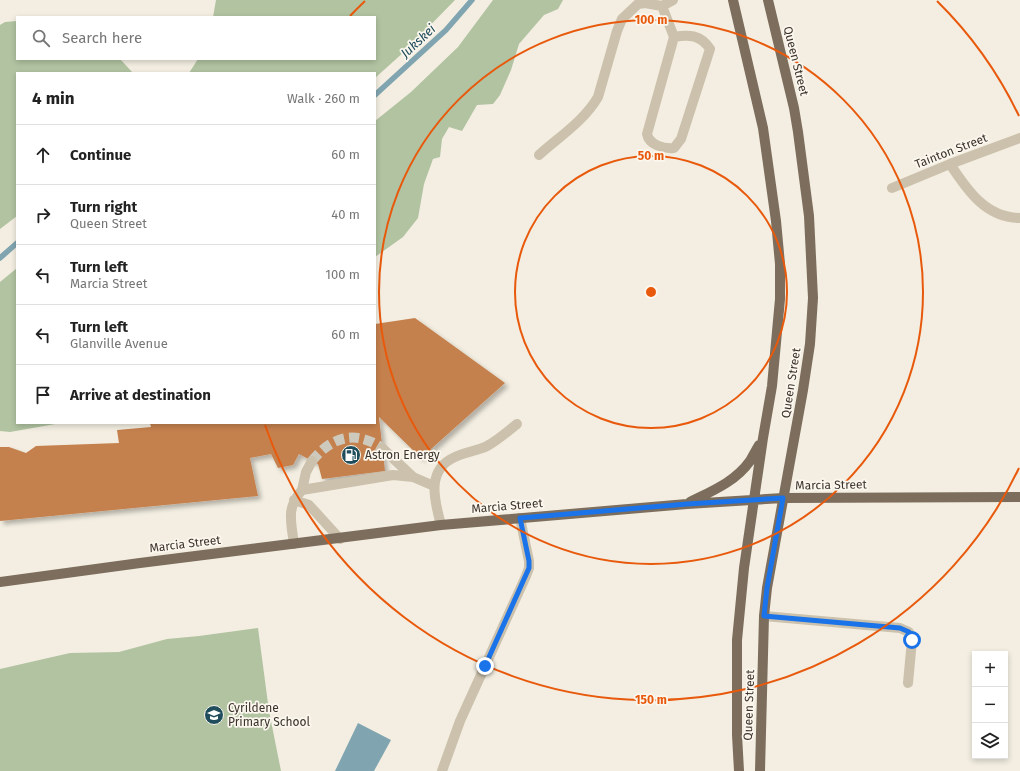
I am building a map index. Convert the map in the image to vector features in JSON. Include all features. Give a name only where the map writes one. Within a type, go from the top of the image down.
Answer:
[{"type":"main road","name":"Queen Street","points":[[733,0],[764,128],[780,264],[780,299],[773,379],[744,568],[737,640],[737,735],[739,771]]},
{"type":"main road","name":"Queen Street","points":[[760,771],[764,616],[767,588],[803,390],[810,344],[813,298],[810,216],[798,132],[794,108],[768,0]]},
{"type":"main road","points":[[687,504],[726,484],[738,474],[750,462],[763,438]]},
{"type":"main road","name":"Marcia Street","points":[[0,582],[441,525],[687,504],[783,498],[1020,497]]},
{"type":"street","points":[[539,155],[582,118],[594,104],[598,97],[617,31],[622,20],[638,4],[645,3],[662,6],[673,0]]},
{"type":"street","points":[[662,6],[674,37],[647,134],[652,143],[669,149],[674,148],[681,139],[710,49],[706,43],[697,37],[686,35],[674,37]]},
{"type":"street","name":"Tainton Street","points":[[892,188],[950,164],[1020,138]]},
{"type":"street","points":[[950,164],[960,180],[981,204],[1003,216],[1020,218]]},
{"type":"street","points":[[441,525],[434,486],[439,471],[454,457],[488,445],[517,424]]},
{"type":"street","points":[[382,448],[413,477]]},
{"type":"street","points":[[294,544],[291,517],[294,500],[302,490],[306,472],[312,461]]},
{"type":"street","points":[[302,490],[393,475],[413,477],[434,486]]},
{"type":"street","points":[[294,500],[309,506],[340,539]]},
{"type":"street","points":[[442,771],[460,720],[529,568],[529,561],[520,518]]},
{"type":"street","points":[[764,616],[900,628],[909,632],[912,640],[908,683]]},
{"type":"green space","points":[[216,0],[455,0],[405,51],[376,77],[376,72],[190,72],[197,60],[376,60],[376,16],[213,16]]},
{"type":"green space","points":[[493,0],[563,0],[558,9],[544,15],[519,44],[511,70],[500,95],[493,104],[477,105],[462,131],[449,127],[442,139],[440,157],[433,159],[424,184],[418,218],[403,237],[376,256],[376,120],[411,92],[458,47]]},
{"type":"green space","points":[[16,21],[16,60],[121,60],[132,72],[16,72],[16,217],[0,229],[0,25],[5,22]]},
{"type":"green space","points":[[16,269],[16,424],[55,424],[10,432],[0,431],[0,282]]},
{"type":"green space","points":[[258,628],[269,711],[281,771],[0,771],[0,669],[70,653],[119,652],[167,639]]},
{"type":"water","points":[[358,723],[391,740],[374,771],[335,771]]},
{"type":"building","points":[[415,318],[505,383],[421,458],[379,417],[385,471],[322,479],[318,464],[299,454],[293,465],[278,468],[271,454],[250,458],[258,496],[0,521],[0,447],[9,447],[26,453],[36,446],[119,443],[117,430],[151,427],[150,424],[376,424],[376,324]]},
{"type":"waterway","name":"Jukskei","points":[[376,94],[446,30],[472,0]]},
{"type":"waterway","name":"Jukskei","points":[[0,258],[16,244]]},
{"type":"tunnel","points":[[312,461],[328,446],[345,438],[363,439],[382,448]]},
{"type":"place","name":"Astron Energy","points":[[351,455]]},
{"type":"place","name":"Cyrildene Primary School","points":[[214,715]]},
{"type":"route","points":[[485,666],[529,568],[529,561],[520,518],[687,504],[783,498],[767,588],[764,616],[900,628],[909,632],[912,640]]}]
